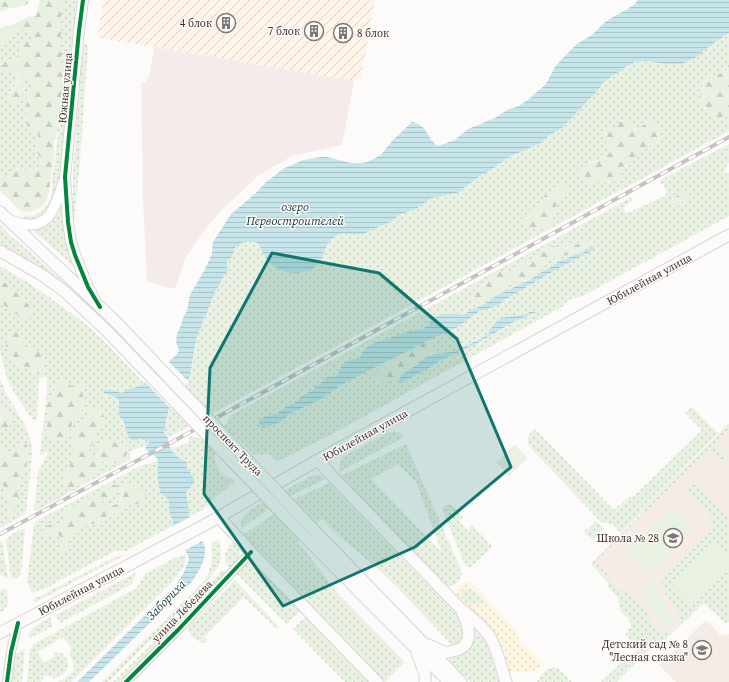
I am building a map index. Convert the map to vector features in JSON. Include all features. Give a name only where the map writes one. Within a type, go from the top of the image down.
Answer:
[{"type":"main road","name":"проспект Труда","points":[[4,216],[115,321],[308,532]]},
{"type":"main road","name":"Юбилейная улица","points":[[0,633],[219,517],[318,460],[729,235]]},
{"type":"main road","name":"проспект Труда","points":[[0,251],[42,275],[58,287],[106,330],[419,645],[461,682]]},
{"type":"main road","points":[[318,460],[461,609],[490,637],[497,653],[506,682]]},
{"type":"main road","points":[[219,517],[376,682]]},
{"type":"main road","points":[[425,682],[425,674],[419,645],[445,652],[451,652],[464,646],[469,632],[467,620],[461,609]]},
{"type":"main road","name":"проспект Труда","points":[[419,645],[448,682]]},
{"type":"street","name":"Южная улица","points":[[65,177],[83,0]]},
{"type":"street","points":[[4,216],[19,224],[27,225],[37,224],[45,220],[55,207],[65,177]]},
{"type":"street","points":[[65,177],[71,242],[88,287],[100,307]]},
{"type":"street","name":"улица Лебедева","points":[[126,682],[178,630],[251,552]]},
{"type":"street","points":[[7,682],[11,652],[18,623]]},
{"type":"highlighted area","points":[[272,253],[379,273],[457,339],[511,467],[415,547],[283,606],[204,494],[210,368]]},
{"type":"shaded area","points":[[103,0],[375,0],[361,78],[354,81],[97,38]]},
{"type":"shaded area","points":[[154,47],[354,81],[342,145],[292,156],[258,176],[222,210],[204,231],[186,257],[175,289],[147,282],[143,199],[141,83],[146,83],[150,73]]},
{"type":"shaded area","name":"Школа № 28","points":[[729,424],[729,609],[704,603],[663,642],[591,564],[644,512],[641,509]]},
{"type":"shaded area","name":"Детский сад № 8 \"Лесная сказка\"","points":[[706,620],[721,636],[729,634],[729,682],[676,682],[659,665]]},
{"type":"green space","points":[[0,0],[30,0],[24,6],[9,8],[0,12]]},
{"type":"green space","points":[[40,0],[63,0],[61,16],[61,57],[63,72],[61,109],[56,139],[54,141],[54,157],[47,199],[40,208],[30,212],[24,212],[13,204],[0,191],[0,172],[4,175],[10,176],[20,167],[24,170],[30,171],[41,164],[37,152],[38,132],[30,129],[27,124],[28,79],[23,77],[21,99],[12,104],[9,98],[19,80],[19,76],[16,72],[11,70],[4,71],[3,66],[7,59],[14,60],[17,58],[24,39],[28,40],[28,43],[31,45],[33,42],[34,32],[17,30],[13,32],[10,38],[3,42],[0,52],[0,28],[12,25],[28,17],[36,16]]},
{"type":"green space","points":[[63,0],[80,0],[60,174],[55,199],[48,212],[37,219],[24,221],[24,216],[39,213],[50,201],[58,134],[56,134],[61,109],[61,86],[63,79],[61,57],[61,16]]},
{"type":"green space","points":[[17,30],[34,32],[33,43],[31,45],[28,43],[21,45],[17,58],[4,71],[14,70],[18,76],[17,83],[10,94],[10,101],[22,95],[21,91],[23,76],[26,77],[28,81],[27,127],[38,132],[37,151],[41,163],[34,170],[18,168],[9,176],[0,172],[0,52],[3,42],[10,38],[13,32]]},
{"type":"green space","points":[[729,33],[729,63],[724,72],[703,82],[701,107],[705,108],[708,112],[721,119],[729,115],[729,131],[168,438],[164,433],[174,396],[190,376],[197,336],[202,321],[206,315],[214,294],[228,270],[227,262],[232,257],[236,246],[248,242],[259,244],[267,259],[282,271],[297,273],[312,269],[319,263],[329,242],[334,237],[345,233],[363,234],[392,221],[399,215],[416,209],[432,198],[457,193],[509,157],[539,144],[562,128],[604,82],[627,66],[635,62],[647,61],[665,64],[681,64],[697,57]],"holes":[[[622,120],[638,129],[648,122],[655,123],[659,143],[645,148],[631,164],[622,170],[621,176],[610,183],[600,180],[588,185],[581,180],[579,176],[588,163],[598,160],[611,153],[603,135],[603,130],[606,127],[616,127]],[[563,185],[566,193],[560,197],[556,206],[554,217],[541,229],[532,227],[528,212],[541,204],[553,189]]]},
{"type":"green space","points":[[86,43],[88,47],[80,161],[73,223],[73,171],[83,45]]},
{"type":"green space","points":[[729,63],[729,115],[722,118],[716,118],[709,113],[705,107],[700,106],[697,101],[703,91],[703,82],[724,72]]},
{"type":"green space","points":[[627,119],[633,127],[637,129],[651,121],[654,123],[659,130],[659,143],[649,146],[642,151],[631,164],[624,167],[619,179],[611,182],[601,181],[593,184],[585,183],[578,175],[577,172],[579,169],[599,160],[611,152],[603,135],[604,130],[606,127],[616,127],[620,122]]},
{"type":"green space","points":[[729,144],[729,163],[724,174],[729,173],[729,216],[583,296],[571,299],[562,307],[338,431],[287,457],[277,461],[269,454],[253,454],[234,435],[225,438],[215,449],[214,456],[220,471],[234,480],[234,484],[230,485],[203,510],[190,516],[188,512],[186,493],[193,484],[192,476],[187,470],[187,464],[185,461],[176,456],[171,447],[178,447],[188,442],[192,436],[201,439],[211,435],[224,426],[231,415],[632,197],[632,201],[623,208],[624,212],[628,213],[665,196],[667,193],[663,184],[660,183],[662,179]],"holes":[[[683,192],[687,198],[674,207],[670,205],[673,199]],[[593,239],[593,242],[583,250],[569,255],[558,256],[547,261],[539,267],[533,276],[524,281],[507,283],[502,289],[482,302],[476,302],[472,296],[491,281],[514,272],[516,264],[533,259],[548,247],[554,246],[559,248]],[[594,249],[557,269],[497,306],[480,311],[458,327],[427,341],[430,341],[433,347],[434,352],[431,354],[452,352],[460,349],[488,334],[494,324],[505,317],[533,311],[534,313],[474,345],[440,361],[404,382],[399,380],[400,377],[377,382],[376,372],[381,369],[384,363],[343,384],[318,401],[291,413],[282,421],[268,427],[261,427],[259,422],[261,418],[274,414],[297,401],[300,397],[313,390],[327,377],[334,377],[338,374],[342,364],[352,359],[358,359],[362,352],[371,345],[410,331],[422,329],[427,326],[432,319],[439,315],[451,313],[462,315],[486,303],[499,294],[528,281],[558,262]]]},
{"type":"green space","points":[[568,184],[569,189],[558,200],[550,225],[541,229],[529,226],[524,222],[522,219],[528,212],[540,204],[547,193],[559,186]]},
{"type":"green space","points":[[685,190],[690,193],[689,196],[677,206],[672,207],[670,202]]},
{"type":"green space","points":[[62,201],[75,267],[33,231],[46,226],[52,220]]},
{"type":"green space","points":[[0,224],[10,235],[72,289],[72,291],[49,273],[0,245]]},
{"type":"green space","points":[[594,240],[583,250],[569,255],[558,256],[547,261],[539,267],[533,276],[518,282],[507,283],[502,289],[482,302],[474,302],[472,299],[474,293],[493,276],[500,272],[509,274],[514,272],[516,264],[533,259],[548,247],[554,246],[559,248]]},
{"type":"green space","points":[[0,266],[34,286],[86,324],[144,383],[123,393],[111,390],[103,391],[104,394],[117,399],[121,420],[134,441],[144,440],[150,443],[130,451],[129,460],[36,511],[34,510],[38,472],[48,453],[46,451],[42,455],[40,454],[47,380],[46,377],[39,378],[37,420],[33,420],[10,385],[0,351]],"holes":[[[17,331],[24,347],[32,350],[44,366],[42,371],[34,373],[18,365],[7,350],[6,345],[9,332]],[[67,382],[69,385],[75,387],[80,384],[83,389],[82,394],[85,399],[82,410],[73,420],[71,428],[66,435],[56,442],[49,440],[46,430],[49,416],[48,403],[57,385]],[[88,410],[103,423],[99,427],[90,448],[89,456],[91,459],[94,459],[97,456],[101,444],[108,440],[116,443],[117,445],[126,444],[126,455],[123,459],[108,462],[102,461],[102,467],[98,473],[91,475],[83,483],[71,489],[63,480],[63,475],[73,459],[73,452],[76,447],[72,437],[74,430],[76,426],[88,416]]]},
{"type":"green space","points":[[0,278],[21,296],[29,306],[31,313],[28,320],[20,318],[0,300]]},
{"type":"green space","points":[[14,330],[17,331],[24,347],[41,352],[44,359],[44,364],[43,369],[38,373],[34,373],[16,363],[7,350],[6,345],[9,332]]},
{"type":"green space","points":[[427,341],[430,341],[436,349],[431,354],[423,358],[418,364],[400,377],[380,382],[374,380],[373,376],[381,369],[384,363]]},
{"type":"green space","points":[[0,379],[7,395],[26,427],[32,445],[32,456],[26,512],[24,515],[0,528],[0,483],[4,486],[11,515],[15,507],[20,479],[28,461],[28,448],[16,445],[10,452],[3,450],[0,446],[0,419],[1,422],[3,408],[0,405]]},
{"type":"green space","points":[[61,381],[66,382],[71,386],[80,384],[83,386],[82,394],[86,402],[82,410],[73,420],[71,428],[66,435],[53,443],[48,438],[46,430],[49,416],[47,406],[52,393]]},
{"type":"green space","points":[[0,405],[12,413],[11,424],[9,428],[6,429],[1,419]]},
{"type":"green space","points":[[692,407],[718,433],[640,509],[643,511],[621,533],[613,525],[601,522],[528,445],[529,436],[535,429],[614,510],[630,496],[632,498],[702,430],[685,413]]},
{"type":"green space","points":[[90,408],[98,409],[105,418],[105,421],[98,430],[90,448],[91,459],[94,459],[97,456],[100,445],[106,440],[110,440],[118,445],[126,444],[127,453],[123,459],[117,463],[103,461],[101,464],[102,469],[98,473],[71,489],[66,487],[63,480],[63,475],[73,459],[73,452],[76,447],[71,438],[77,425],[88,416],[88,410]]},
{"type":"green space","points":[[729,424],[729,430],[715,444],[727,456],[721,463],[709,450],[595,562],[618,589],[629,593],[638,601],[655,626],[666,633],[673,631],[678,625],[678,613],[664,590],[662,580],[666,573],[710,531],[711,527],[710,514],[686,489],[693,482],[729,519],[729,537],[727,539],[729,541],[729,622],[725,623],[704,603],[663,642],[660,639],[617,682],[601,682],[626,658],[629,658],[639,648],[626,635],[631,624],[621,612],[617,597],[608,587],[608,583],[591,564],[644,512],[641,509]]},
{"type":"green space","points":[[394,431],[400,433],[404,437],[339,472],[342,457],[389,432]]},
{"type":"green space","points":[[25,442],[28,448],[28,461],[20,479],[18,498],[14,510],[10,515],[4,486],[0,483],[0,446],[3,450],[10,452],[16,445]]},
{"type":"green space","points":[[406,444],[462,572],[459,581],[451,586],[444,586],[341,476]],"holes":[[[398,464],[416,482],[442,553],[371,479]]]},
{"type":"green space","points":[[515,445],[528,458],[509,476],[496,462]]},
{"type":"green space","points":[[158,460],[158,488],[160,493],[169,501],[173,521],[172,526],[126,551],[115,551],[46,588],[32,593],[27,582],[34,524],[36,521],[140,466]],"holes":[[[127,483],[131,483],[137,490],[139,490],[144,497],[143,502],[140,504],[130,505],[121,511],[105,517],[98,523],[83,526],[77,534],[69,538],[68,553],[60,552],[62,542],[59,535],[54,534],[46,536],[42,534],[45,527],[58,526],[63,521],[64,515],[69,509],[87,500],[105,488],[113,496],[103,500],[101,502],[102,506],[114,505],[119,502],[122,496],[121,488]]]},
{"type":"green space","points":[[313,475],[320,475],[325,479],[278,502],[241,529],[242,520],[251,509]]},
{"type":"green space","points":[[329,483],[459,616],[463,622],[464,640],[453,646],[394,584],[334,532],[322,519],[298,542],[339,595],[405,662],[385,682],[243,535],[297,498]]},
{"type":"green space","points":[[123,484],[132,484],[137,490],[143,491],[147,495],[144,497],[142,504],[130,505],[121,511],[105,517],[101,522],[83,526],[77,534],[69,538],[68,553],[60,552],[58,549],[62,542],[59,535],[54,534],[46,536],[42,534],[43,530],[48,525],[58,526],[63,521],[66,512],[71,508],[87,500],[109,485],[116,485],[116,491],[113,496],[102,501],[102,506],[117,504],[122,497]]},
{"type":"green space","points":[[448,504],[453,506],[463,517],[459,521],[467,530],[472,525],[491,545],[491,548],[471,567],[465,565],[442,509]]},
{"type":"green space","points":[[671,510],[679,513],[688,522],[688,535],[653,568],[648,571],[644,571],[630,557],[629,550],[666,512]]},
{"type":"green space","points":[[596,521],[604,528],[592,540],[584,532]]},
{"type":"green space","points":[[23,529],[25,530],[21,574],[18,578],[14,579],[11,578],[6,539],[17,531]]},
{"type":"green space","points":[[218,540],[220,542],[221,559],[218,567],[202,589],[108,682],[102,682],[202,583],[208,574],[212,560],[212,543]]},
{"type":"green space","points":[[2,541],[8,579],[0,574],[0,542]]},
{"type":"green space","points":[[232,542],[239,549],[240,555],[234,565],[229,568],[225,555]]},
{"type":"green space","points":[[714,542],[729,556],[729,568],[691,604],[671,583]]},
{"type":"green space","points":[[126,554],[38,601],[34,601],[34,599],[113,558]]},
{"type":"green space","points":[[186,555],[184,565],[173,581],[71,682],[58,682],[70,675],[74,670],[74,665],[70,655],[71,647],[63,637],[37,652],[44,663],[55,656],[54,652],[63,654],[68,662],[68,667],[65,672],[61,676],[54,678],[46,676],[41,682],[27,682],[30,649],[34,644],[135,589],[145,574],[176,557]]},
{"type":"green space","points":[[251,562],[255,564],[300,611],[287,624],[236,573],[247,563]]},
{"type":"green space","points":[[222,570],[229,574],[229,576],[122,682],[113,682],[206,590]]},
{"type":"green space","points":[[135,573],[136,574],[132,584],[60,623],[56,615]]},
{"type":"green space","points":[[235,580],[279,627],[277,629],[244,597],[204,637],[208,641],[204,643],[197,640],[188,631],[189,626]]},
{"type":"green space","points":[[653,582],[670,612],[672,621],[668,625],[665,625],[656,618],[641,594]]},
{"type":"green space","points":[[3,589],[6,590],[8,603],[6,608],[0,613],[0,591]]},
{"type":"green space","points":[[467,589],[472,590],[483,600],[483,602],[471,604],[465,602],[462,596],[462,591]]},
{"type":"green space","points":[[50,617],[53,626],[31,638],[29,637],[28,634],[33,628]]},
{"type":"green space","points":[[305,617],[369,682],[345,682],[293,629]]},
{"type":"green space","points":[[474,628],[484,638],[487,644],[499,682],[470,682],[449,661],[473,632]]},
{"type":"green space","points":[[25,649],[22,682],[12,682],[15,655]]},
{"type":"green space","points":[[554,667],[558,668],[572,682],[537,682],[544,672]]},
{"type":"sand","points":[[470,582],[516,630],[518,639],[542,664],[539,669],[524,672],[508,671],[457,598],[456,590],[464,583]],"holes":[[[467,589],[482,597],[483,602],[475,604],[465,602],[462,596],[462,591]]]},
{"type":"water","name":"озеро Первостроителей","points":[[638,0],[729,0],[729,33],[697,57],[681,64],[665,64],[647,61],[635,62],[627,66],[604,82],[562,128],[539,144],[509,157],[457,193],[432,198],[416,209],[399,215],[392,221],[363,234],[342,234],[334,237],[329,242],[319,263],[312,269],[297,273],[280,270],[267,259],[259,244],[256,243],[243,243],[234,249],[233,255],[227,262],[228,270],[214,294],[206,315],[202,321],[196,342],[190,375],[187,381],[177,392],[171,403],[164,433],[168,438],[170,447],[174,453],[187,462],[187,468],[194,480],[193,484],[186,493],[189,514],[205,547],[203,562],[190,584],[89,682],[77,682],[176,585],[189,560],[188,555],[172,526],[173,521],[169,510],[169,501],[160,493],[158,481],[158,460],[146,450],[146,445],[150,442],[140,439],[134,441],[129,438],[123,421],[119,416],[119,402],[115,397],[104,394],[103,391],[110,390],[123,393],[127,390],[140,386],[156,374],[178,353],[179,350],[176,342],[177,334],[187,311],[190,295],[212,254],[213,242],[231,214],[283,169],[303,160],[321,157],[351,163],[367,162],[381,155],[393,140],[412,122],[422,126],[434,143],[438,146],[455,140],[468,129],[495,118],[507,110],[519,106],[530,98],[546,84],[555,67],[577,44],[593,34],[605,22],[635,4]]},
{"type":"water","points":[[592,247],[595,249],[557,269],[497,306],[480,311],[458,327],[427,341],[343,384],[318,401],[291,413],[282,421],[268,427],[261,427],[259,419],[277,413],[313,390],[327,377],[334,377],[338,374],[342,364],[352,359],[358,359],[366,348],[374,343],[410,331],[422,329],[427,326],[432,319],[439,315],[451,313],[462,315],[486,303],[499,294],[528,281],[558,262],[583,253]]},
{"type":"water","points":[[533,311],[536,312],[512,323],[474,345],[440,361],[401,383],[399,382],[400,377],[404,373],[426,357],[437,353],[452,352],[478,340],[488,334],[500,318],[525,314]]},
{"type":"pier","points":[[168,361],[189,382],[176,397],[172,410],[144,381]]},
{"type":"pier","points":[[192,516],[204,540],[184,551],[171,527]]},
{"type":"railway","points":[[0,534],[172,442],[729,137]]},
{"type":"cycle path","points":[[83,0],[65,177],[71,242],[88,287],[100,307]]},
{"type":"cycle path","points":[[126,682],[178,630],[251,552]]},
{"type":"cycle path","points":[[7,682],[11,652],[18,623]]},
{"type":"place","name":"4 блок","points":[[226,23]]},
{"type":"place","name":"7 блок","points":[[314,31]]},
{"type":"place","name":"8 блок","points":[[343,33]]},
{"type":"place","name":"Школа № 28","points":[[673,538]]},
{"type":"place","name":"Детский сад № 8 \"Лесная сказка\"","points":[[702,650]]},
{"type":"water label","name":"Забориха","points":[[166,600]]}]
